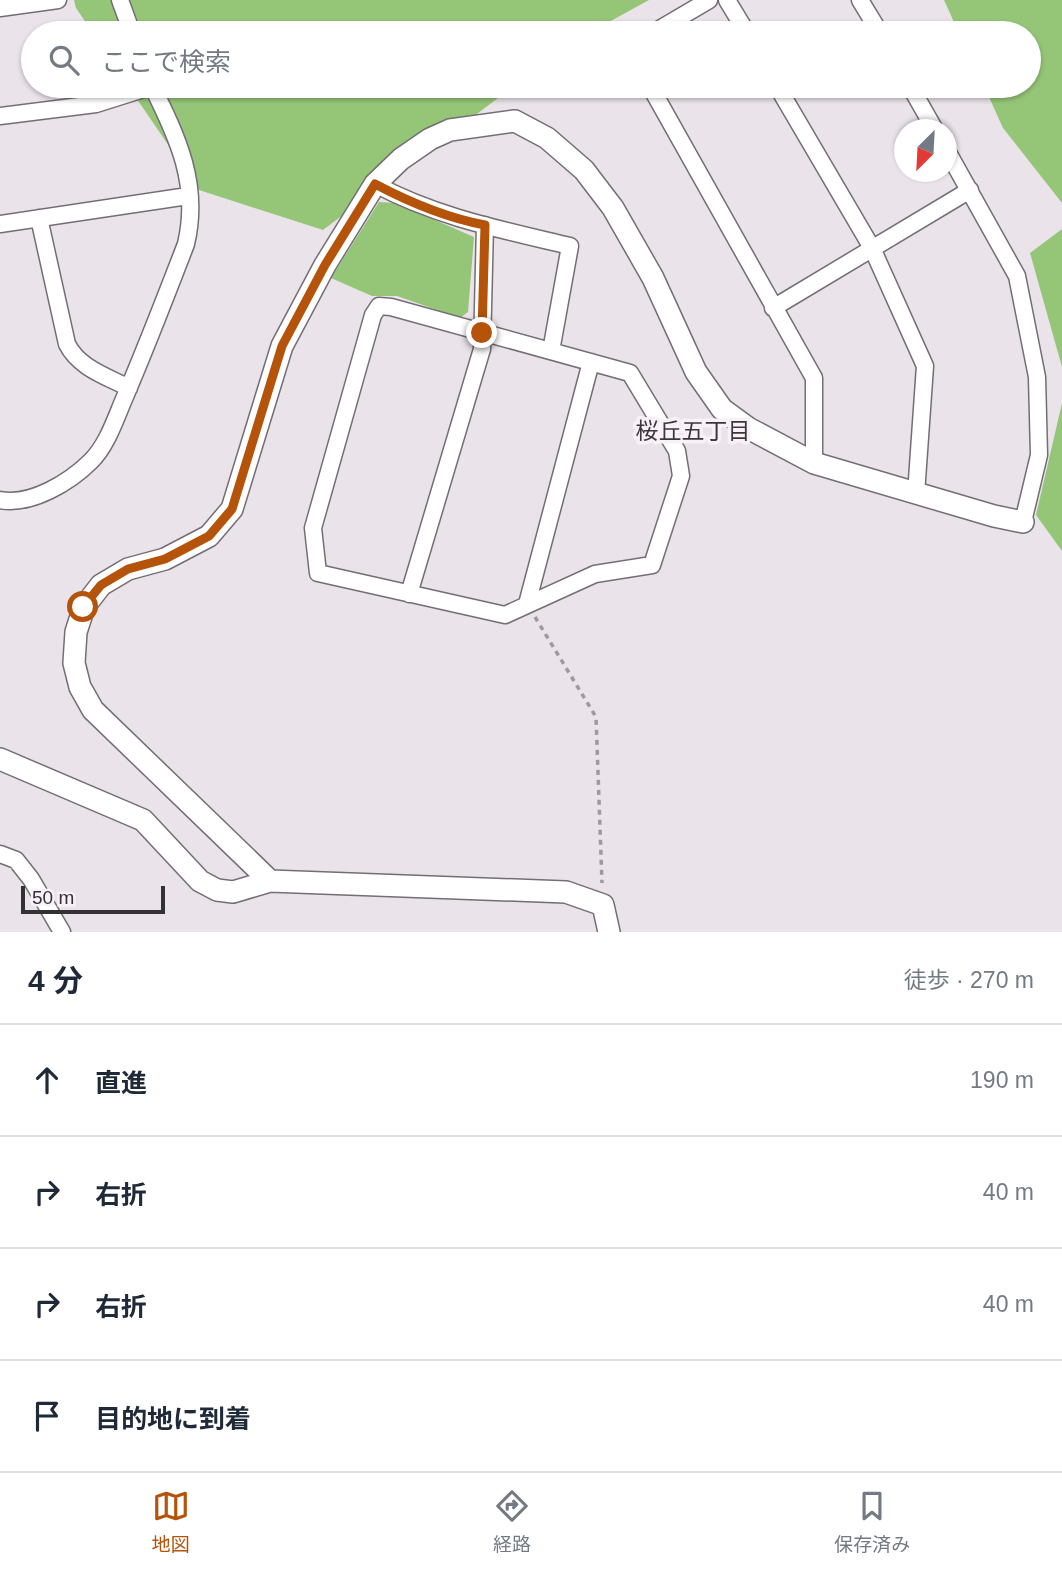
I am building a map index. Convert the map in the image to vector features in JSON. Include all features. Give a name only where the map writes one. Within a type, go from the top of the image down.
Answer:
[{"type":"street","points":[[0,8],[58,0]]},
{"type":"street","points":[[120,0],[128,21]]},
{"type":"street","points":[[673,21],[709,0]]},
{"type":"street","points":[[727,0],[740,21]]},
{"type":"street","points":[[860,0],[873,21]]},
{"type":"street","points":[[0,116],[96,104],[115,98]]},
{"type":"street","points":[[0,500],[11,502],[36,495],[63,483],[92,460],[108,435],[129,388],[186,244],[192,220],[184,155],[158,98]]},
{"type":"street","points":[[657,98],[814,378],[814,463]]},
{"type":"street","points":[[784,98],[872,248],[925,366],[916,494]]},
{"type":"street","points":[[917,98],[929,119]]},
{"type":"street","points":[[270,881],[93,710],[80,687],[74,663],[76,632],[83,607],[101,585],[128,569],[165,559],[192,547],[209,536],[232,509],[282,346],[325,265],[375,184],[401,159],[430,139],[450,130],[514,121],[547,138],[584,170],[613,208],[653,278],[696,372],[722,408],[748,428],[814,463],[916,494],[1023,522],[1039,455],[1037,377],[1017,276],[957,167]]},
{"type":"street","points":[[375,184],[462,221],[570,246],[551,351]]},
{"type":"street","points":[[773,307],[970,190]]},
{"type":"street","points":[[0,224],[188,196]]},
{"type":"street","points":[[39,218],[67,344],[74,357],[89,369],[129,388]]},
{"type":"street","points":[[409,594],[482,349],[485,225]]},
{"type":"street","points":[[379,306],[551,351],[630,373],[677,451],[681,476],[652,565],[595,574],[505,615],[318,573],[313,528],[373,315],[379,306]]},
{"type":"street","points":[[527,604],[591,362]]},
{"type":"street","points":[[0,759],[144,820],[200,881],[217,890],[233,891],[270,881],[566,892],[603,905],[609,932]]},
{"type":"street","points":[[0,853],[16,860],[31,879],[62,932]]},
{"type":"path","points":[[527,604],[596,717],[603,905]]},
{"type":"green space","points":[[74,0],[649,0],[611,21],[85,21]]},
{"type":"green space","points":[[944,0],[1062,0],[1062,203],[1003,128],[989,98],[1041,98],[1041,21],[954,21]]},
{"type":"green space","points":[[136,98],[498,98],[323,230],[199,190]]},
{"type":"green space","points":[[379,202],[396,203],[474,237],[468,312],[460,318],[397,296],[372,296],[331,278]]},
{"type":"green space","points":[[1062,229],[1062,367],[1030,253]]},
{"type":"green space","points":[[1062,403],[1062,551],[1036,515]]},
{"type":"district","name":"桜丘五丁目","points":[[693,431]]},
{"type":"route","points":[[83,607],[101,585],[128,569],[165,559],[209,536],[232,509],[282,346],[325,265],[375,184],[462,221],[485,225],[482,333]]}]
